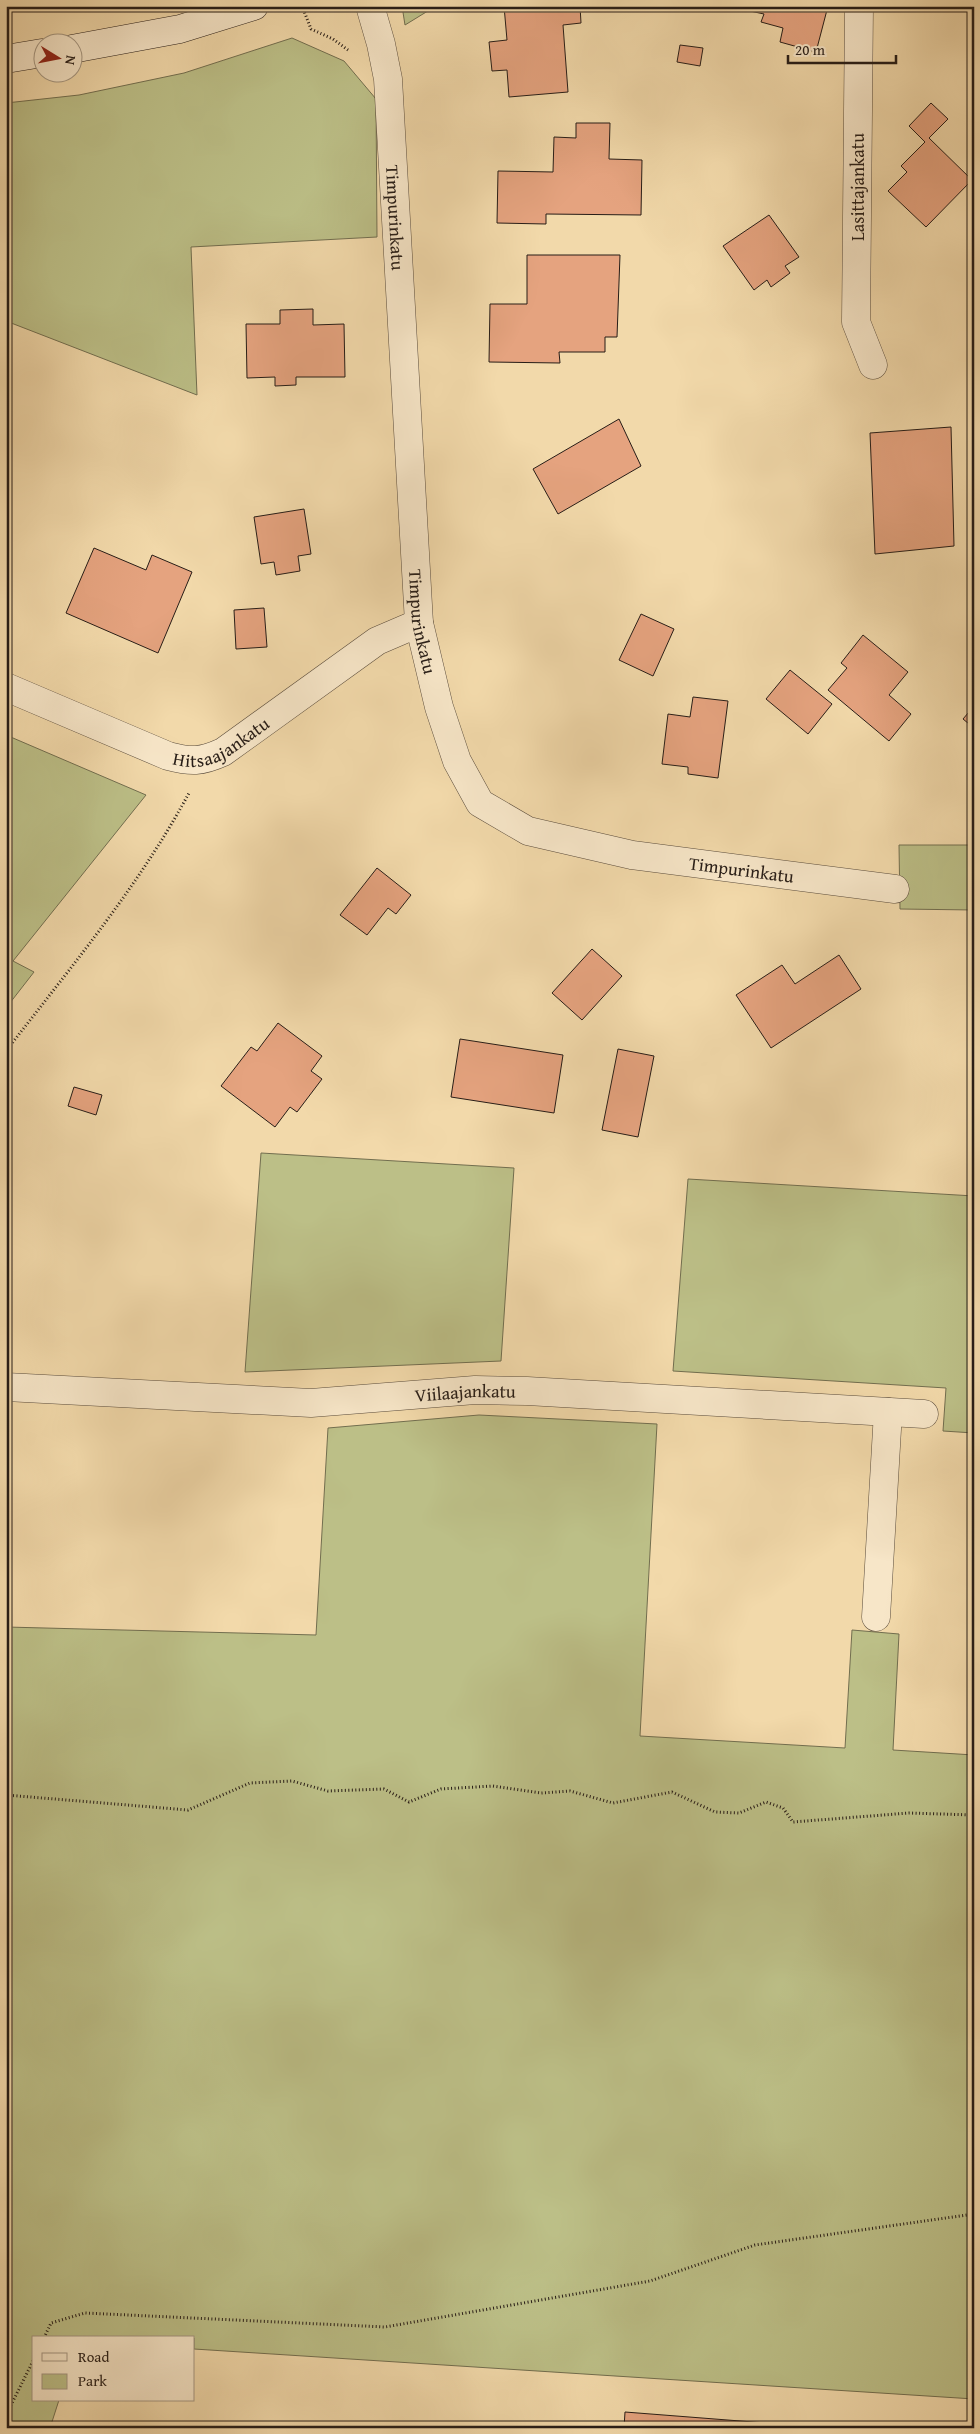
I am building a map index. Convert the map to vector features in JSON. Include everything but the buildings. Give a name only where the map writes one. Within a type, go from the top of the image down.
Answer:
[{"type":"street","points":[[82,47],[180,29],[254,6]]},
{"type":"street","name":"Timpurinkatu","points":[[370,6],[381,44],[388,79],[419,623],[439,708],[457,760],[480,803],[528,831],[577,844],[632,855],[894,889]]},
{"type":"street","name":"Lasittajankatu","points":[[859,6],[856,322],[873,365]]},
{"type":"street","points":[[6,59],[32,55]]},
{"type":"street","name":"Hitsaajankatu","points":[[6,687],[168,756],[186,761],[204,760],[223,752],[377,641],[419,623]]},
{"type":"street","name":"Viilaajankatu","points":[[6,1387],[311,1403],[475,1390],[518,1391],[924,1414]]},
{"type":"street","points":[[876,1617],[888,1412]]},
{"type":"path","points":[[6,10],[32,6]]},
{"type":"path","points":[[302,6],[311,29],[333,39],[354,54]]},
{"type":"path","points":[[6,1051],[120,903],[175,819],[204,760]]},
{"type":"path","points":[[6,1795],[188,1810],[250,1783],[292,1781],[328,1791],[384,1789],[409,1802],[441,1789],[493,1786],[541,1793],[570,1791],[613,1803],[672,1792],[715,1812],[739,1813],[766,1802],[783,1808],[793,1822],[909,1813],[974,1815]]},
{"type":"path","points":[[45,2336],[52,2323],[85,2313],[385,2327],[650,2281],[755,2245],[974,2214]]},
{"type":"path","points":[[6,2414],[32,2363]]},
{"type":"green space","points":[[402,6],[436,6],[405,25]]},
{"type":"green space","points":[[292,38],[344,61],[376,99],[377,237],[191,247],[197,395],[6,321],[6,103],[79,95],[184,73]]},
{"type":"green space","points":[[6,735],[146,795],[13,961],[34,972],[6,1008]]},
{"type":"green space","points":[[899,845],[974,845],[974,910],[900,909]]},
{"type":"green space","points":[[261,1153],[514,1168],[501,1361],[245,1372]]},
{"type":"green space","points":[[688,1179],[974,1196],[974,1433],[943,1431],[946,1388],[673,1371]]},
{"type":"green space","points":[[479,1415],[657,1424],[640,1736],[845,1748],[852,1630],[899,1634],[893,1750],[974,1755],[974,2399],[195,2349],[195,2336],[32,2336],[32,2402],[58,2402],[50,2428],[6,2428],[6,1627],[316,1635],[328,1428]]}]
